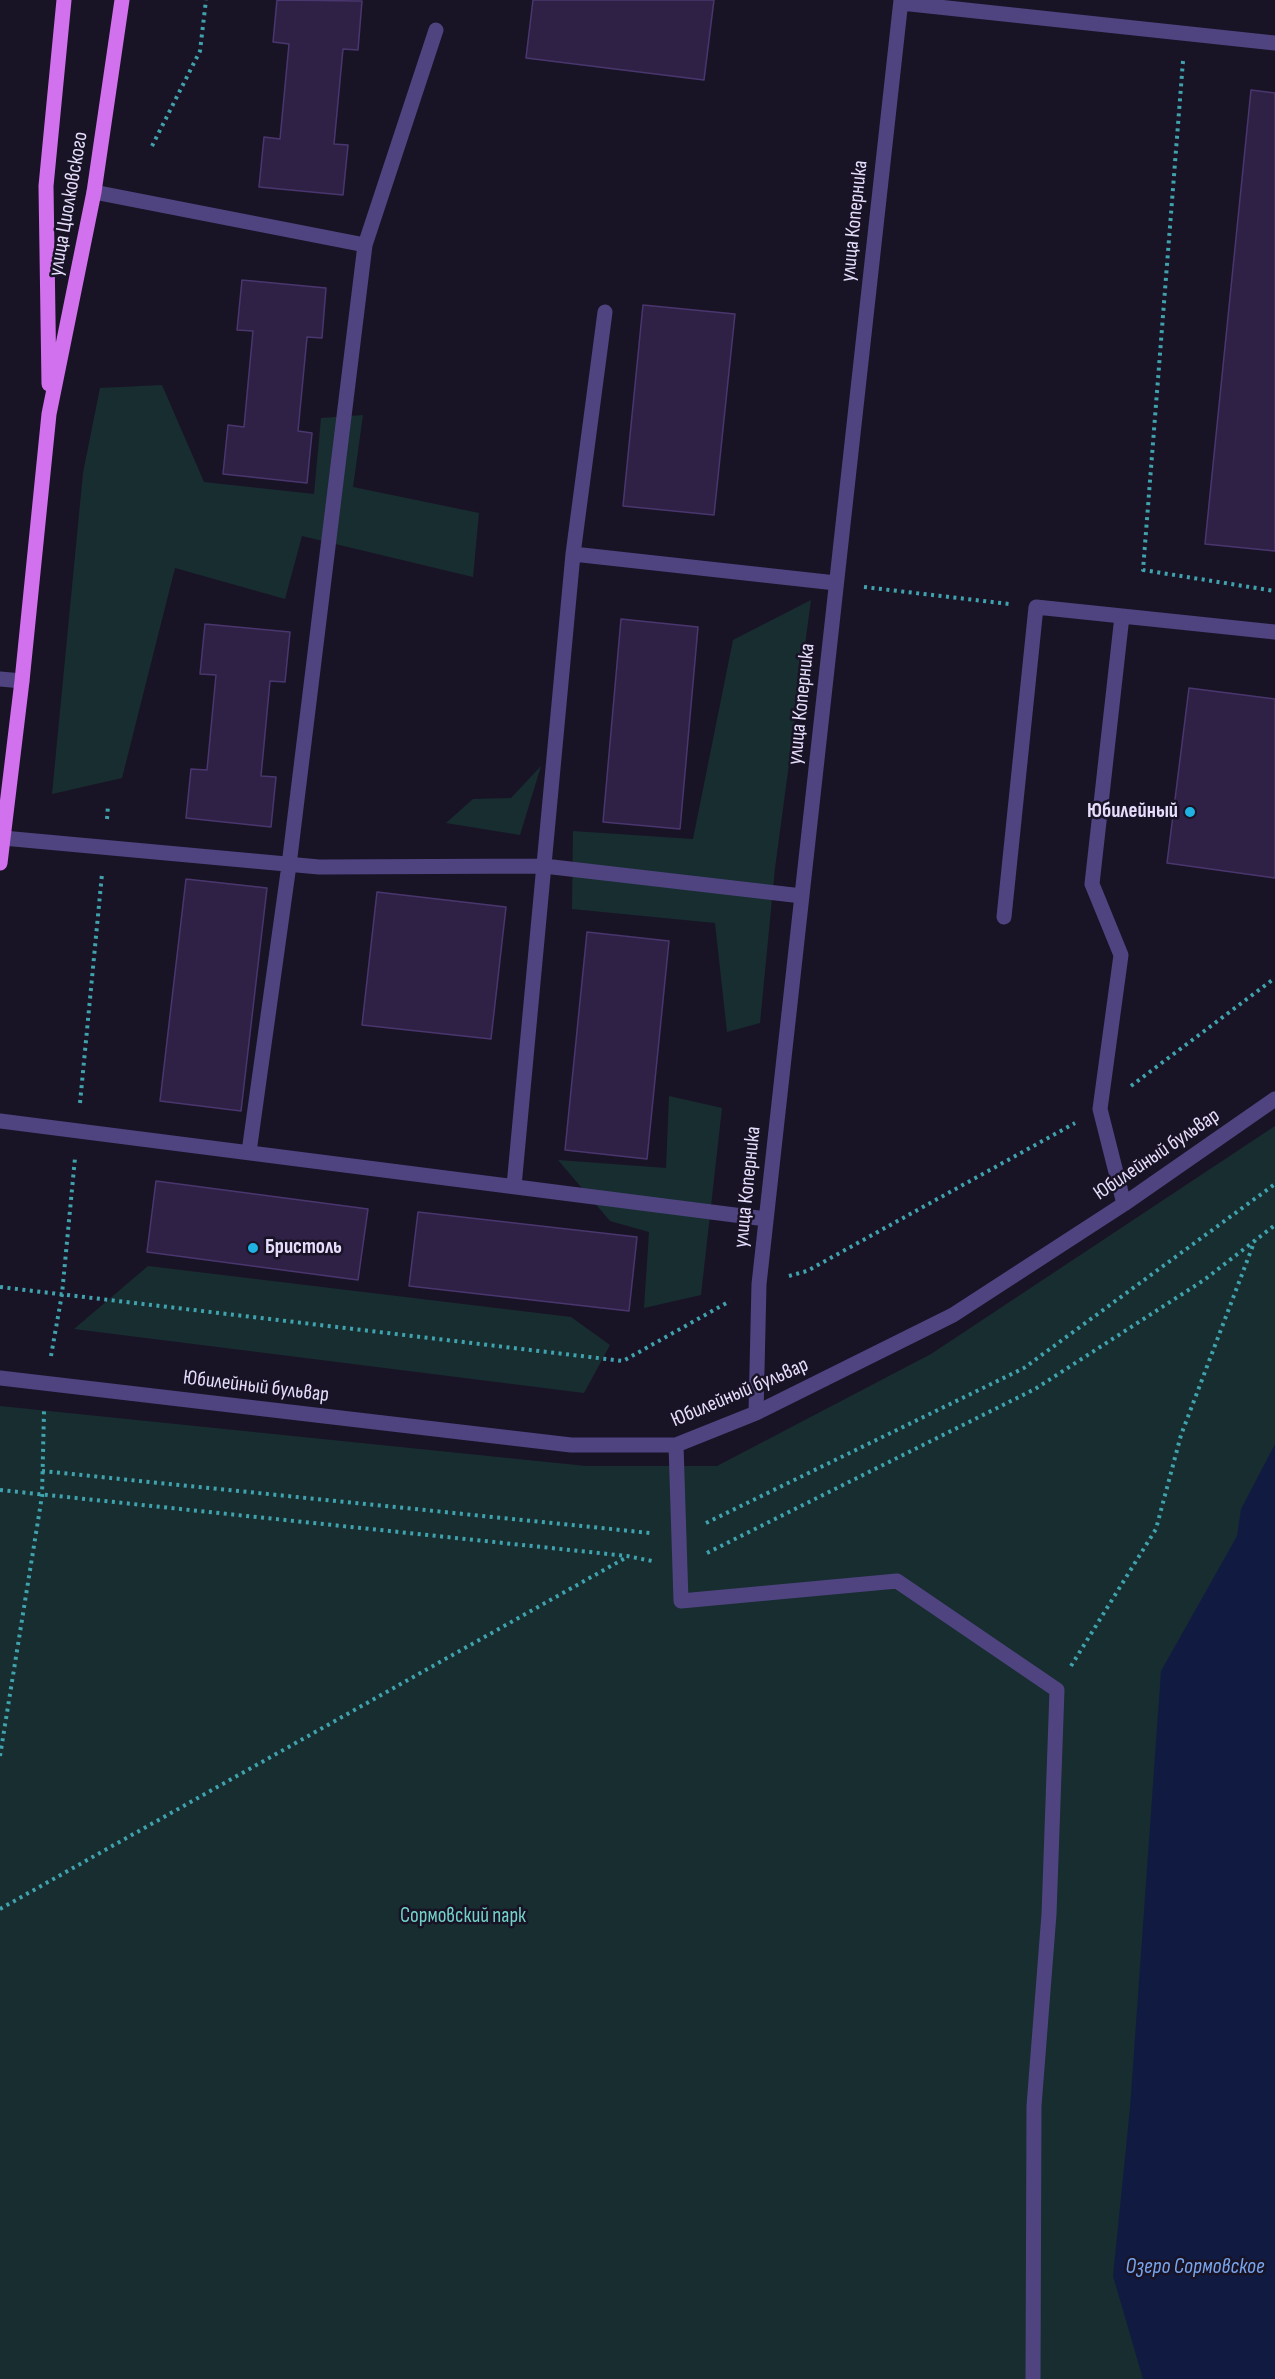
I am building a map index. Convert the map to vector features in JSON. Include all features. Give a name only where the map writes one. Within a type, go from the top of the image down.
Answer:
[{"type":"main road","name":"улица Циолковского","points":[[49,414],[46,186],[64,0]]},
{"type":"main road","name":"улица Циолковского","points":[[0,863],[22,681],[49,414],[94,192],[122,0]]},
{"type":"street","points":[[901,1],[1275,44]]},
{"type":"street","name":"улица Коперника","points":[[756,1413],[759,1284],[901,1]]},
{"type":"street","points":[[249,1152],[289,865],[365,245],[436,30]]},
{"type":"street","points":[[94,192],[365,245]]},
{"type":"street","points":[[514,1186],[573,554],[605,312]]},
{"type":"street","points":[[573,554],[836,583]]},
{"type":"street","points":[[1004,917],[1036,608],[1275,632]]},
{"type":"street","points":[[1122,616],[1092,884],[1121,955],[1100,1109],[1124,1204]]},
{"type":"street","points":[[0,679],[22,681]]},
{"type":"street","points":[[3,837],[319,867],[544,866],[802,896]]},
{"type":"street","name":"Юбилейный бульвар","points":[[0,1378],[571,1445],[676,1445],[756,1413],[953,1316],[1124,1204],[1275,1099]]},
{"type":"street","points":[[0,1121],[766,1219]]},
{"type":"street","points":[[676,1445],[681,1601],[897,1581],[1057,1690],[1049,1914],[1034,2106],[1033,2379]]},
{"type":"path","points":[[152,146],[200,51],[206,0]]},
{"type":"path","points":[[1185,34],[1143,570],[1275,591]]},
{"type":"path","points":[[836,583],[1036,608]]},
{"type":"path","points":[[0,1756],[42,1496],[45,1383],[62,1294],[108,805]]},
{"type":"path","points":[[0,1287],[623,1361],[759,1284],[807,1271],[1100,1109],[1275,978]]},
{"type":"path","points":[[1057,1690],[1156,1528],[1180,1435],[1256,1239]]},
{"type":"path","points":[[0,1909],[627,1556]]},
{"type":"green space","points":[[162,385],[204,482],[314,494],[321,418],[363,415],[353,487],[479,513],[473,577],[302,536],[285,599],[175,568],[122,778],[52,794],[83,473],[100,388]]},
{"type":"green space","points":[[811,600],[775,868],[760,1023],[727,1032],[715,923],[572,909],[573,831],[693,839],[733,640]]},
{"type":"green space","points":[[541,766],[520,835],[446,823],[473,799],[511,798]]},
{"type":"green space","points":[[669,1096],[722,1108],[701,1295],[644,1308],[649,1232],[610,1221],[558,1160],[666,1168]]},
{"type":"green space","name":"Сормовский парк","points":[[1275,1126],[1275,2379],[0,2379],[0,1406],[586,1466],[717,1466],[931,1354]]},
{"type":"green space","points":[[148,1266],[571,1317],[610,1345],[584,1393],[74,1329]]},
{"type":"water","name":"Озеро Сормовское","points":[[1275,1444],[1275,2379],[1143,2379],[1113,2276],[1130,2108],[1161,1671],[1237,1536],[1241,1509]]},
{"type":"building","points":[[277,0],[362,1],[358,50],[343,49],[334,144],[348,145],[343,195],[259,187],[264,137],[280,139],[289,44],[273,42]]},
{"type":"building","points":[[533,0],[714,0],[704,80],[526,58]]},
{"type":"building","points":[[1251,90],[1275,93],[1275,551],[1205,544]]},
{"type":"building","points":[[242,280],[326,288],[322,338],[307,337],[298,431],[312,433],[307,483],[223,474],[228,425],[244,427],[253,331],[237,330]]},
{"type":"building","points":[[643,305],[735,314],[714,515],[623,506]]},
{"type":"building","points":[[621,619],[698,627],[680,829],[603,822]]},
{"type":"building","points":[[205,624],[290,632],[285,682],[270,681],[261,776],[276,777],[271,827],[186,818],[191,769],[207,770],[216,675],[200,674]]},
{"type":"building","points":[[1189,688],[1275,699],[1275,878],[1167,863]]},
{"type":"building","points":[[186,879],[267,888],[241,1111],[160,1101]]},
{"type":"building","points":[[377,892],[506,907],[491,1039],[362,1025]]},
{"type":"building","points":[[587,932],[669,941],[647,1159],[565,1150]]},
{"type":"building","points":[[156,1181],[368,1209],[358,1280],[147,1252]]},
{"type":"building","points":[[418,1212],[637,1237],[629,1311],[409,1286]]},
{"type":"place","name":"Юбилейный","points":[[1190,812]]},
{"type":"place","name":"Бристоль","points":[[253,1248]]}]
